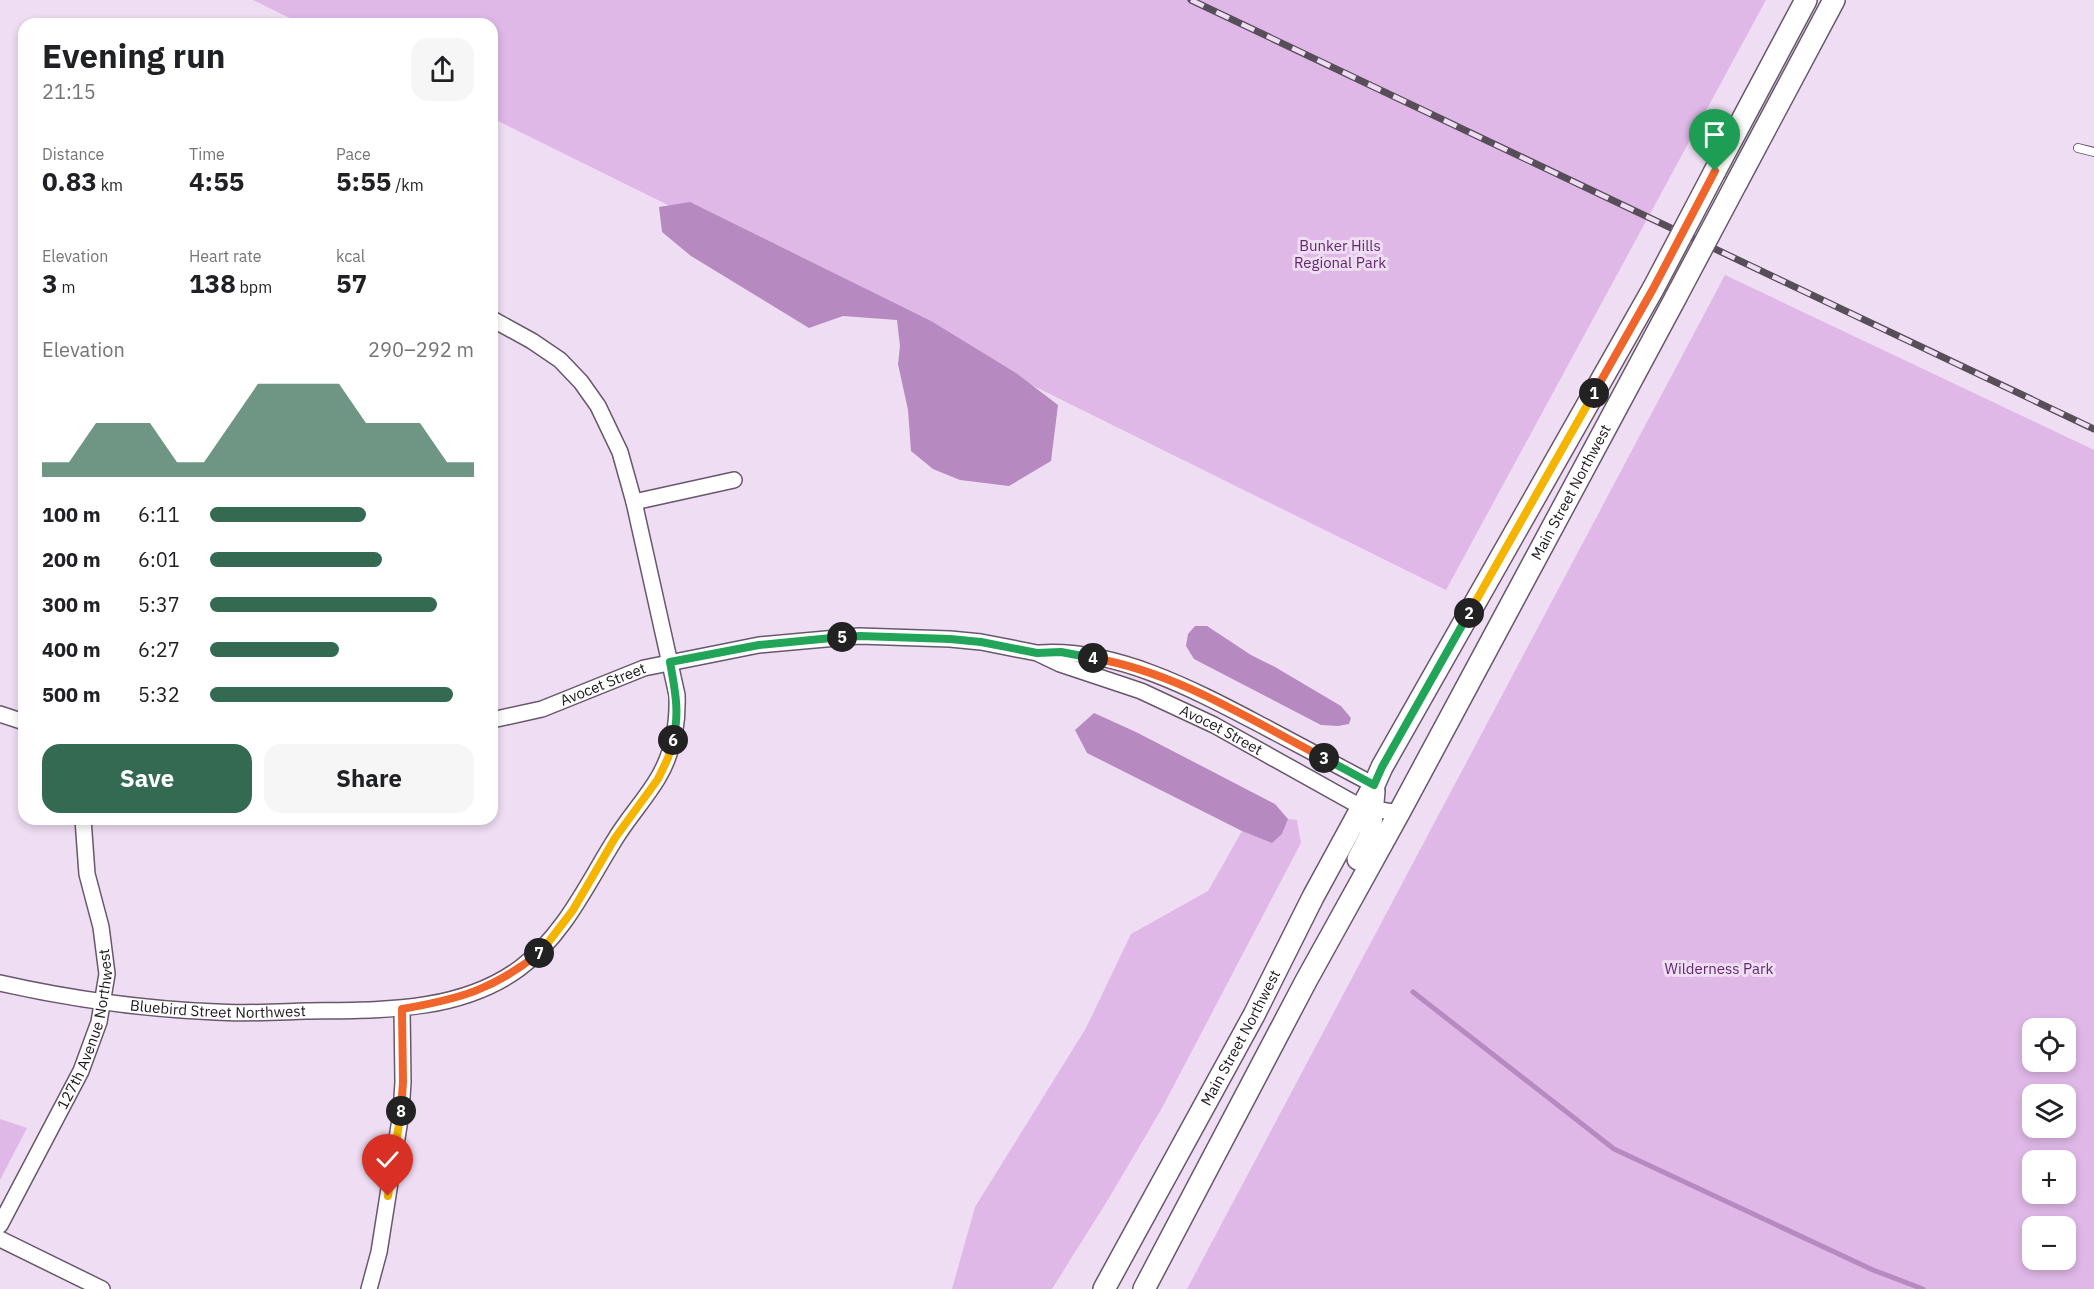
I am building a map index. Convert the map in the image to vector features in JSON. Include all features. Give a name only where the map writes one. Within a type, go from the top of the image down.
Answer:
[{"type":"main road","name":"Main Street Northwest","points":[[1104,1289],[1367,808],[1382,767],[1653,289],[1806,0]]},
{"type":"main road","name":"Main Street Northwest","points":[[1144,1289],[1306,981],[1399,813],[1834,0]]},
{"type":"main road","name":"Main Street Northwest","points":[[1306,981],[1309,949],[1370,836],[1367,808]]},
{"type":"street","name":"Bluebird Street Northwest","points":[[0,983],[103,1002],[216,1012],[402,1009],[446,1001],[491,986],[519,969],[544,948],[573,910],[615,838],[658,779],[668,758],[678,716],[677,695],[634,502],[620,452],[598,406],[581,382],[560,360],[532,340],[498,322]]},
{"type":"street","points":[[634,502],[734,480]]},
{"type":"street","name":"Avocet Street","points":[[498,719],[542,710],[644,668],[759,645],[860,636],[950,639],[981,642],[1037,653],[1061,652],[1133,667],[1209,699],[1374,785]]},
{"type":"street","name":"Avocet Street","points":[[1037,653],[1060,664],[1141,691],[1204,720],[1367,808],[1399,813]]},
{"type":"street","points":[[0,714],[18,720]]},
{"type":"street","name":"127th Avenue Northwest","points":[[0,1225],[81,1071],[99,1022],[107,974],[101,927],[87,874],[83,825]]},
{"type":"street","points":[[369,1289],[379,1252],[401,1113],[402,1009]]},
{"type":"street","points":[[0,1239],[102,1289]]},
{"type":"lane","points":[[2078,148],[2094,152]]},
{"type":"green space","name":"Bunker Hills Regional Park","points":[[253,0],[1766,0],[1446,590],[498,121],[498,18],[290,18]]},
{"type":"green space","name":"Wilderness Park","points":[[1725,275],[2094,450],[2094,1289],[1187,1289]]},
{"type":"green space","points":[[1288,819],[1297,820],[1301,843],[1162,1108],[1052,1289],[952,1289],[975,1207],[1086,1028],[1131,934],[1208,891],[1242,831],[1272,842],[1282,834]]},
{"type":"green space","points":[[0,1119],[27,1128],[0,1180]]},
{"type":"shaded area","points":[[690,202],[931,321],[1016,373],[1058,405],[1051,461],[1009,486],[960,480],[933,469],[911,451],[908,410],[898,364],[900,346],[897,320],[843,316],[809,328],[691,256],[662,232],[659,207]]},
{"type":"shaded area","points":[[1195,626],[1207,626],[1251,655],[1341,706],[1351,718],[1349,724],[1321,725],[1194,659],[1186,646],[1188,634]]},
{"type":"shaded area","points":[[1094,713],[1136,732],[1275,804],[1288,819],[1282,834],[1272,843],[1242,831],[1087,753],[1075,730]]},
{"type":"waterway","points":[[1413,992],[1614,1149],[1873,1270],[1923,1289]]},
{"type":"railway","points":[[1191,0],[2094,429]]},
{"type":"route","points":[[388,1196],[401,1113],[402,1009],[446,1001],[491,986],[519,969],[544,948],[573,910],[615,838],[658,779],[668,758],[678,716],[677,695],[670,662],[759,645],[860,636],[950,639],[981,642],[1037,653],[1061,652],[1133,667],[1172,682],[1374,785],[1382,767],[1653,289],[1715,171]]}]
